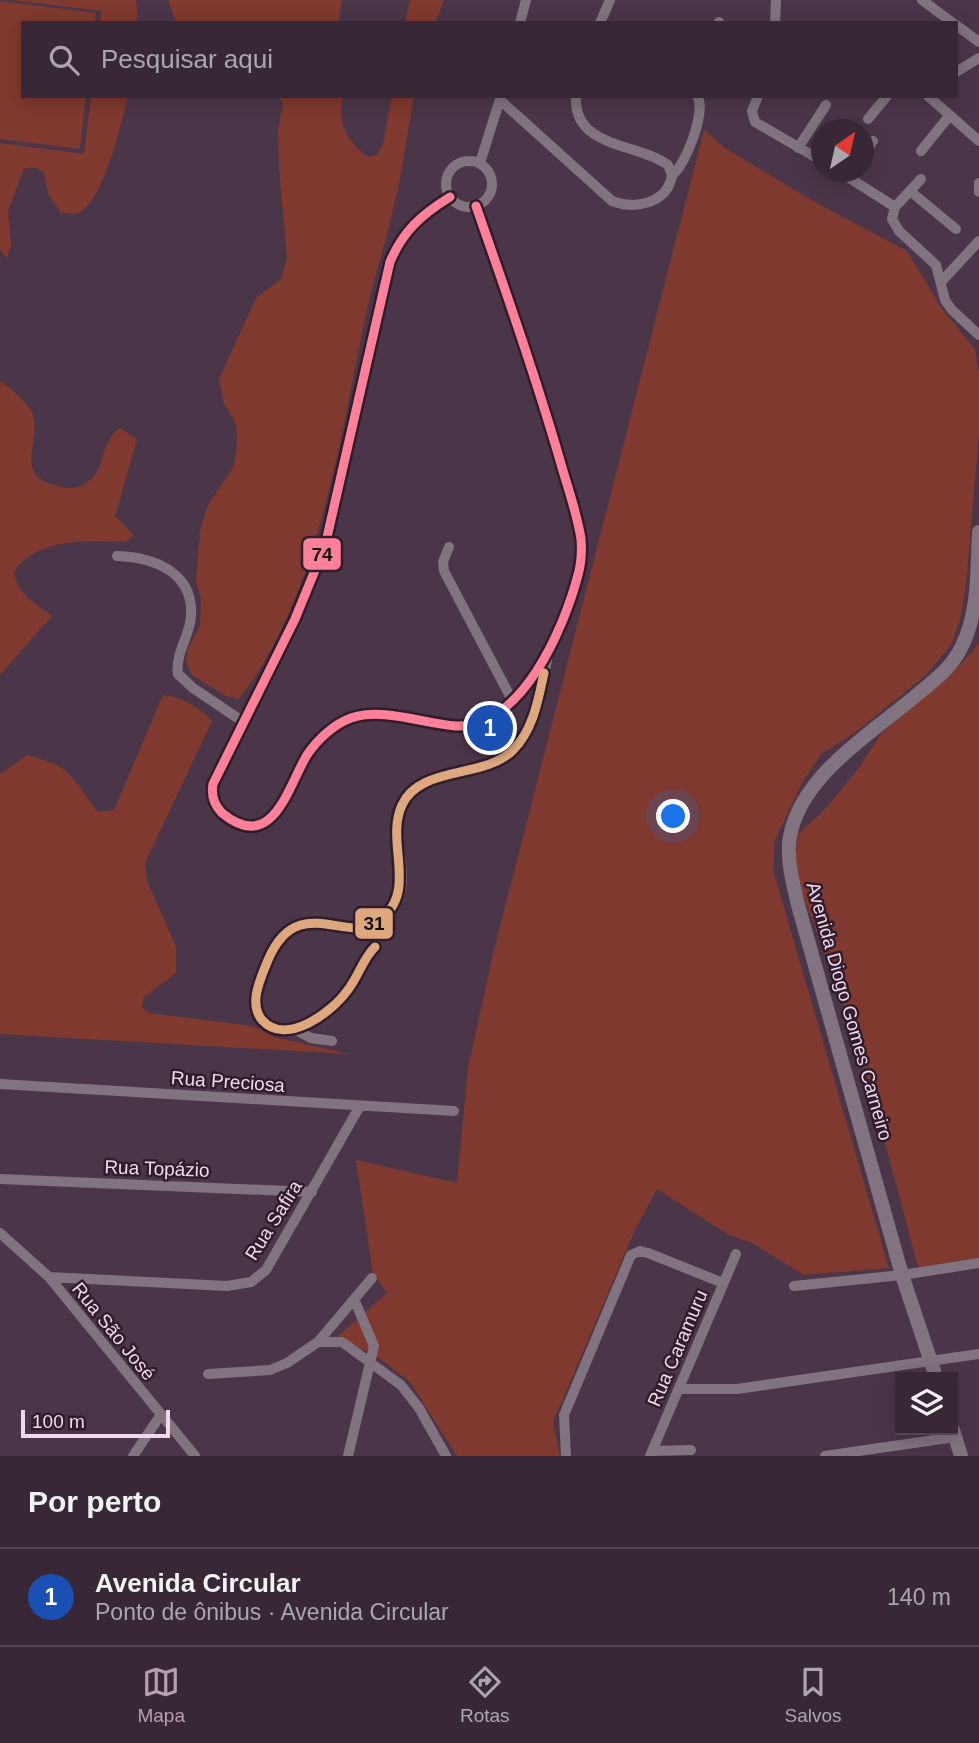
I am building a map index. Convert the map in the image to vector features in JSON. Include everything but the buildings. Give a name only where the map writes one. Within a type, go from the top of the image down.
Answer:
[{"type":"street","points":[[521,21],[526,0]]},
{"type":"street","points":[[601,21],[610,0]]},
{"type":"street","points":[[775,21],[776,0]]},
{"type":"street","points":[[922,0],[951,21]]},
{"type":"street","points":[[958,26],[979,42]]},
{"type":"street","points":[[958,71],[979,58]]},
{"type":"street","points":[[480,163],[500,98],[612,201],[629,206],[655,200],[665,192],[672,174],[684,164],[700,99]]},
{"type":"street","points":[[576,98],[579,119],[589,132],[659,159],[668,165],[672,174]]},
{"type":"street","points":[[757,98],[752,111],[755,122],[811,155]]},
{"type":"street","points":[[868,119],[885,98]]},
{"type":"street","points":[[930,98],[979,141]]},
{"type":"street","points":[[799,148],[826,104]]},
{"type":"street","points":[[921,151],[950,115]]},
{"type":"street","points":[[465,161],[480,163],[492,182],[488,197],[475,206],[461,206],[450,197],[446,183],[451,169],[465,161]]},
{"type":"street","points":[[921,179],[895,207],[892,219],[899,231],[931,260],[952,310],[979,335]]},
{"type":"street","points":[[859,182],[895,207]]},
{"type":"street","points":[[979,183],[979,192]]},
{"type":"street","points":[[910,191],[956,229]]},
{"type":"street","points":[[450,197],[413,223],[398,242],[390,262],[326,546],[295,619],[242,721],[212,790],[215,804],[225,815],[245,824],[255,824],[276,815],[307,755],[316,743],[342,722],[370,715],[470,725],[483,721],[512,700],[549,654]]},
{"type":"street","points":[[375,947],[346,993],[328,1010],[294,1029],[278,1029],[268,1025],[256,1007],[261,977],[278,942],[298,926],[314,923],[363,928],[376,923],[392,909],[401,879],[398,818],[405,797],[423,785],[510,753],[522,739],[536,712],[549,654],[578,576],[581,538],[547,417],[475,206]]},
{"type":"street","points":[[941,282],[979,241]]},
{"type":"street","name":"Avenida Diogo Gomes Carneiro","points":[[934,1372],[902,1275],[798,905],[790,866],[790,837],[802,806],[826,772],[943,673],[961,650],[968,633],[976,592],[979,532]]},
{"type":"street","points":[[449,547],[443,562],[444,571],[512,700]]},
{"type":"street","points":[[117,556],[154,561],[172,572],[181,582],[189,598],[191,617],[179,654],[178,674],[193,688],[242,721]]},
{"type":"street","points":[[294,1029],[310,1038],[332,1041]]},
{"type":"street","name":"Rua Preciosa","points":[[0,1084],[454,1111]]},
{"type":"street","name":"Rua Safira","points":[[48,1278],[243,1286],[267,1270],[360,1106]]},
{"type":"street","name":"Rua Topázio","points":[[0,1179],[312,1192]]},
{"type":"street","name":"Rua São José","points":[[0,1233],[48,1278],[195,1456]]},
{"type":"street","points":[[566,1456],[564,1415],[568,1402],[631,1255],[640,1251],[648,1253],[723,1283]]},
{"type":"street","name":"Rua Caramuru","points":[[652,1453],[736,1254]]},
{"type":"street","points":[[794,1286],[902,1275],[979,1263]]},
{"type":"street","points":[[208,1374],[270,1370],[287,1363],[318,1342],[372,1278]]},
{"type":"street","points":[[348,1456],[370,1363],[373,1338],[354,1299]]},
{"type":"street","points":[[318,1342],[342,1342],[401,1385],[419,1408],[446,1456]]},
{"type":"street","points":[[680,1390],[737,1388],[979,1354]]},
{"type":"street","points":[[133,1456],[160,1416]]},
{"type":"street","points":[[825,1456],[943,1435]]},
{"type":"street","points":[[955,1435],[961,1456]]},
{"type":"street","points":[[652,1453],[691,1450]]},
{"type":"shaded area","points":[[11,0],[136,0],[138,21],[100,21],[101,11]]},
{"type":"shaded area","points":[[168,0],[342,0],[338,21],[175,21]]},
{"type":"shaded area","points":[[410,0],[444,0],[436,21],[405,21]]},
{"type":"shaded area","points":[[0,1],[96,13],[95,21],[21,21],[21,98],[86,98],[80,149],[0,139]]},
{"type":"shaded area","points":[[91,98],[127,98],[103,178],[96,194],[78,213],[61,212],[48,194],[44,172],[34,167],[24,169],[8,211],[11,245],[7,258],[0,250],[0,143],[84,154]]},
{"type":"shaded area","points":[[280,98],[343,98],[341,115],[345,131],[354,145],[368,157],[377,155],[383,144],[392,98],[414,98],[397,192],[369,300],[323,514],[289,613],[266,658],[239,699],[226,696],[192,675],[186,662],[188,649],[200,625],[201,599],[196,581],[200,531],[207,507],[234,466],[237,446],[236,424],[224,403],[219,379],[256,298],[281,279],[287,258],[278,130],[283,105]]},
{"type":"shaded area","points":[[704,130],[725,148],[813,201],[907,251],[942,309],[975,349],[979,372],[979,433],[966,586],[960,620],[951,645],[925,676],[853,734],[821,754],[802,783],[775,840],[773,870],[889,1268],[804,1275],[752,1243],[729,1235],[657,1189],[635,1230],[553,1422],[560,1456],[457,1456],[410,1382],[378,1357],[337,1337],[387,1293],[373,1273],[356,1160],[457,1183],[468,1068],[493,954]]},
{"type":"shaded area","points":[[0,381],[31,411],[34,422],[32,465],[36,474],[44,481],[66,488],[82,486],[95,475],[108,441],[120,428],[137,440],[115,516],[134,535],[126,542],[80,542],[50,547],[36,552],[24,561],[14,572],[19,586],[52,616],[0,675]]},
{"type":"shaded area","points":[[979,643],[979,1258],[918,1267],[860,1048],[793,868],[798,834],[827,807],[859,768],[881,734],[961,664]]},
{"type":"shaded area","points":[[163,695],[190,704],[212,721],[145,863],[147,881],[176,946],[176,973],[144,997],[142,1007],[149,1013],[253,1026],[274,1037],[349,1054],[0,1034],[0,774],[27,755],[42,759],[70,775],[98,812],[114,810]]},
{"type":"transit line","name":"74","points":[[450,197],[414,225],[401,241],[390,262],[325,546],[295,619],[213,784],[217,807],[240,824],[254,826],[266,821],[285,798],[311,749],[326,733],[351,718],[377,714],[456,726],[480,722],[501,711],[537,671],[562,621],[580,566],[579,529],[540,394],[476,206]]},
{"type":"transit line","name":"31","points":[[375,947],[347,991],[320,1017],[308,1024],[283,1030],[262,1020],[256,1006],[257,990],[268,960],[280,940],[293,928],[307,924],[364,928],[376,923],[389,911],[397,897],[399,883],[397,836],[402,805],[411,792],[423,784],[486,765],[513,750],[530,724],[544,673]]},
{"type":"place","name":"Avenida Circular","points":[[490,728]]}]
